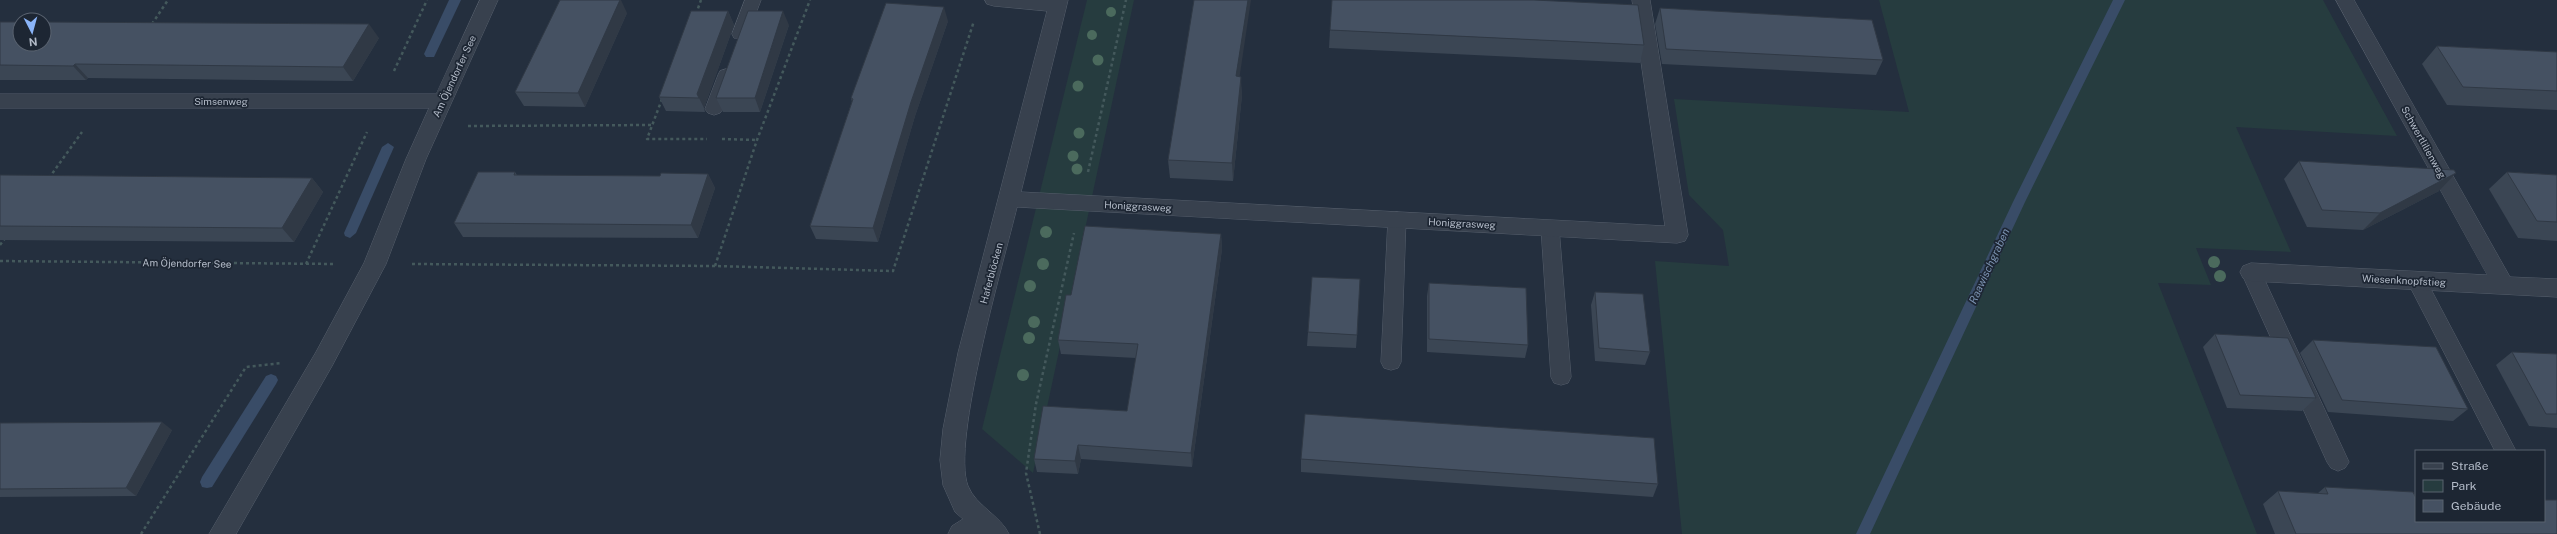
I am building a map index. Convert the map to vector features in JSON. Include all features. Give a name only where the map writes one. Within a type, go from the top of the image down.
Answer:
[{"type":"street","name":"Am Öjendorfer See","points":[[222,534],[324,359],[375,264],[431,126],[489,0]]},
{"type":"street","points":[[994,0],[1058,3]]},
{"type":"street","name":"Honiggrasweg","points":[[1010,199],[1677,235],[1641,0]]},
{"type":"street","name":"Schwertlilienweg","points":[[2345,0],[2503,285]]},
{"type":"street","name":"Haferblöcken","points":[[979,530],[955,485],[952,460],[955,429],[970,353],[1010,199],[1058,3]]},
{"type":"street","name":"Simsenweg","points":[[0,101],[442,101]]},
{"type":"street","name":"Wiesenknopfstieg","points":[[2251,272],[2557,288]]},
{"type":"lane","points":[[714,109],[753,0]]},
{"type":"lane","points":[[1391,362],[1397,220]]},
{"type":"lane","points":[[1550,228],[1561,377]]},
{"type":"lane","points":[[2251,272],[2338,462]]},
{"type":"lane","points":[[2417,280],[2505,450]]},
{"type":"path","points":[[151,25],[168,0]]},
{"type":"path","points":[[715,266],[757,140],[810,0]]},
{"type":"path","points":[[1040,534],[1026,474],[1036,404],[1126,0]]},
{"type":"path","points":[[375,264],[715,266],[893,271],[976,14]]},
{"type":"path","points":[[46,182],[106,100]]},
{"type":"path","points":[[431,126],[652,125]]},
{"type":"path","points":[[0,244],[9,232]]},
{"type":"path","name":"Am Öjendorfer See","points":[[0,261],[375,264]]},
{"type":"path","points":[[141,534],[246,367],[324,359]]},
{"type":"green space","points":[[1087,0],[1134,0],[1033,473],[982,429]]},
{"type":"green space","points":[[1879,0],[2323,0],[2397,136],[2236,127],[2291,252],[2196,248],[2211,285],[2158,283],[2257,534],[1682,534],[1655,261],[1729,266],[1723,230],[1689,195],[1674,99],[1909,112]]},
{"type":"building","points":[[560,0],[620,0],[578,93],[515,92]]},
{"type":"building","points":[[1194,0],[1248,0],[1236,76],[1241,77],[1232,163],[1168,160]]},
{"type":"building","points":[[1332,0],[1534,0],[1638,5],[1644,45],[1330,30]]},
{"type":"building","points":[[886,3],[944,7],[911,102],[873,228],[810,226],[853,99],[851,98]]},
{"type":"building","points":[[1660,8],[1872,20],[1883,60],[1666,49]]},
{"type":"building","points":[[691,11],[728,11],[697,94],[699,98],[659,97]]},
{"type":"building","points":[[748,11],[783,11],[755,98],[716,98]]},
{"type":"building","points":[[0,22],[12,22],[12,52],[52,52],[52,22],[369,24],[343,67],[75,64],[73,66],[0,65]]},
{"type":"building","points":[[2437,46],[2557,52],[2557,91],[2463,87]]},
{"type":"building","points":[[2299,161],[2454,170],[2456,173],[2380,213],[2322,210]]},
{"type":"building","points":[[478,172],[515,172],[514,175],[660,176],[661,173],[708,174],[691,225],[454,223]]},
{"type":"building","points":[[2507,172],[2557,175],[2557,222],[2537,221]]},
{"type":"building","points":[[0,175],[312,178],[282,228],[0,226]]},
{"type":"building","points":[[1085,226],[1221,234],[1191,453],[1078,445],[1075,461],[1034,459],[1043,406],[1127,411],[1138,344],[1058,340],[1066,295],[1071,295]]},
{"type":"building","points":[[1312,277],[1360,279],[1357,335],[1308,332]]},
{"type":"building","points":[[1429,283],[1526,288],[1528,345],[1429,339]]},
{"type":"building","points":[[1595,292],[1643,294],[1650,352],[1599,348]]},
{"type":"building","points":[[2215,334],[2288,338],[2316,398],[2240,395]]},
{"type":"building","points":[[2313,340],[2436,347],[2468,409],[2342,400]]},
{"type":"building","points":[[2512,352],[2557,354],[2557,414],[2546,414]]},
{"type":"building","points":[[1305,414],[1654,438],[1658,484],[1301,459]]},
{"type":"building","points":[[162,422],[126,488],[0,489],[0,423]]},
{"type":"building","points":[[2325,487],[2413,492],[2415,496],[2415,522],[2545,522],[2545,500],[2557,500],[2557,534],[2296,534],[2278,491],[2328,494]]},
{"type":"waterway","points":[[430,54],[455,0]]},
{"type":"waterway","name":"Raawischgraben","points":[[1863,534],[2019,202],[2119,0]]},
{"type":"waterway","points":[[350,233],[388,147]]},
{"type":"waterway","points":[[207,482],[271,380]]}]
